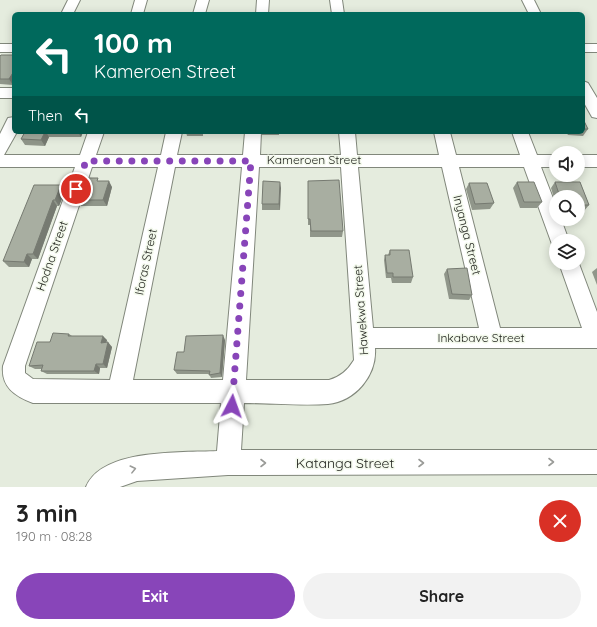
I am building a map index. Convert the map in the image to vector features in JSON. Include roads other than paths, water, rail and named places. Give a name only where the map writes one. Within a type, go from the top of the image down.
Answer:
[{"type":"street","points":[[68,12],[74,0]]},
{"type":"street","points":[[137,12],[142,0]]},
{"type":"street","points":[[200,12],[203,0]]},
{"type":"street","points":[[262,12],[263,0]]},
{"type":"street","points":[[336,0],[338,12]]},
{"type":"street","points":[[528,0],[534,12]]},
{"type":"street","points":[[0,48],[12,48]]},
{"type":"street","points":[[585,48],[597,48]]},
{"type":"street","points":[[585,90],[597,113]]},
{"type":"street","points":[[0,93],[12,93]]},
{"type":"street","points":[[0,150],[12,126]]},
{"type":"street","name":"Hodna Street","points":[[16,381],[14,366],[95,134]]},
{"type":"street","name":"Iforas Street","points":[[119,392],[174,134]]},
{"type":"street","points":[[228,463],[253,134]]},
{"type":"street","name":"Hawekwa Street","points":[[16,381],[21,386],[33,391],[329,392],[338,390],[354,380],[363,367],[365,360],[347,134]]},
{"type":"street","name":"Inyanga Street","points":[[443,134],[492,338]]},
{"type":"street","points":[[521,134],[557,234]]},
{"type":"street","name":"Kameroen Street","points":[[0,161],[549,161]]},
{"type":"street","points":[[585,161],[597,161]]},
{"type":"street","points":[[571,270],[596,338]]},
{"type":"street","name":"Inkabave Street","points":[[364,338],[596,338]]},
{"type":"street","name":"Katanga Street","points":[[99,487],[114,476],[136,468],[228,463],[597,462]]}]
